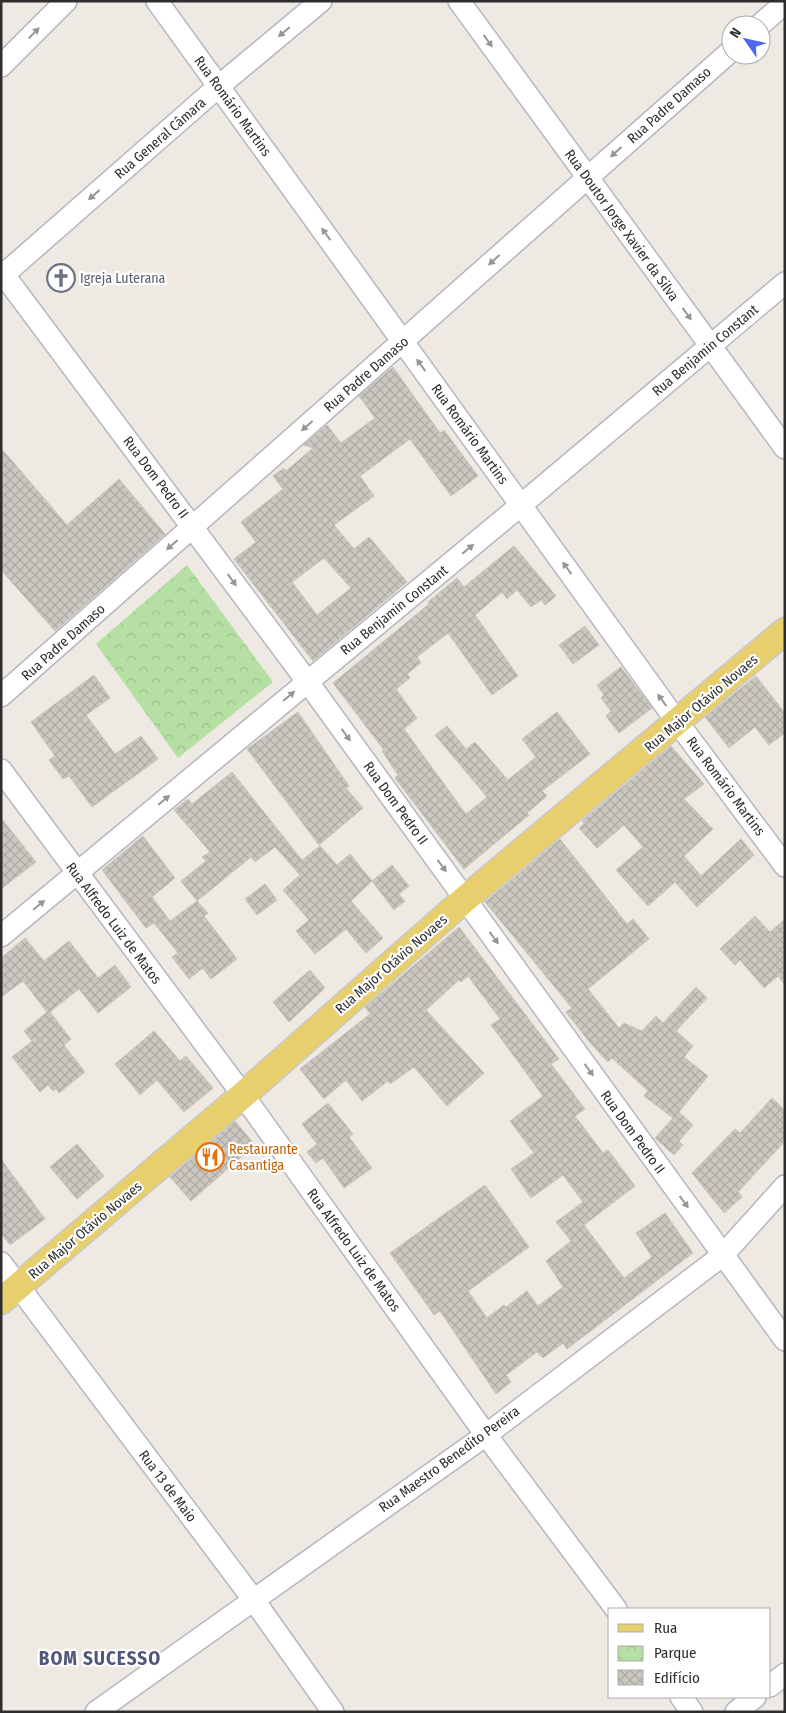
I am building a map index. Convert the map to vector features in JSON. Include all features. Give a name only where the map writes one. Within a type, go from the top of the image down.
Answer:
[{"type":"main road","name":"Rua Major Otávio Novaes","points":[[10,1294],[243,1095],[466,899],[678,723],[785,631]]},
{"type":"street","points":[[1,66],[66,1]]},
{"type":"street","name":"Rua Romário Martins","points":[[157,1],[678,723],[785,866]]},
{"type":"street","name":"Rua General Câmara","points":[[2,274],[219,86],[321,1]]},
{"type":"street","name":"Rua Doutor Jorge Xavier da Silva","points":[[459,1],[785,448]]},
{"type":"street","points":[[771,15],[785,3]]},
{"type":"street","name":"Rua Padre Damaso","points":[[1,696],[721,60]]},
{"type":"street","name":"Rua Dom Pedro II","points":[[2,274],[307,681],[785,1340]]},
{"type":"street","name":"Rua Benjamin Constant","points":[[1,936],[521,505],[785,283]]},
{"type":"street","name":"Rua Alfredo Luiz de Matos","points":[[1,770],[243,1095],[486,1435],[615,1608]]},
{"type":"street","name":"Rua Maestro Benedito Pereira","points":[[96,1712],[486,1435],[723,1255],[785,1186]]},
{"type":"street","name":"Rua 13 de Maio","points":[[1,1263],[10,1294],[253,1599],[333,1712]]},
{"type":"street","points":[[771,1685],[785,1674]]},
{"type":"street","points":[[682,1698],[692,1712]]},
{"type":"street","points":[[736,1712],[754,1698]]},
{"type":"green space","points":[[187,565],[273,682],[178,758],[96,644]]},
{"type":"building","points":[[393,367],[440,433],[444,430],[478,476],[451,496],[410,439],[360,476],[374,496],[334,525],[354,549],[369,537],[407,582],[313,661],[234,559],[256,542],[241,522],[283,489],[273,476],[284,468],[286,471],[313,448],[304,445],[327,425],[341,443],[375,418],[359,396]],"holes":[[[324,558],[351,588],[317,615],[292,582]]]},
{"type":"building","points":[[1,448],[67,525],[119,479],[165,534],[55,631],[1,570]]},
{"type":"building","points":[[514,546],[556,596],[545,605],[541,600],[531,607],[517,590],[507,599],[502,592],[475,615],[518,676],[492,695],[448,633],[417,657],[421,663],[407,674],[410,678],[396,689],[417,718],[404,729],[466,814],[487,797],[435,735],[447,726],[466,749],[475,742],[508,780],[536,757],[522,739],[557,712],[590,754],[542,791],[547,796],[527,813],[529,815],[464,869],[395,778],[398,775],[382,751],[384,750],[333,683],[429,604],[428,602],[457,578],[464,587]]},
{"type":"building","points":[[585,626],[599,645],[573,664],[559,645]]},
{"type":"building","points":[[621,667],[652,708],[619,733],[606,716],[611,711],[601,698],[604,695],[597,685]]},
{"type":"building","points":[[94,675],[110,698],[86,715],[115,754],[141,736],[158,759],[92,807],[69,776],[63,779],[49,760],[55,756],[31,722]]},
{"type":"building","points":[[756,676],[785,713],[785,733],[769,745],[755,727],[729,748],[705,717]]},
{"type":"building","points":[[298,712],[349,786],[346,788],[363,808],[319,845],[247,749]]},
{"type":"building","points":[[671,746],[704,784],[684,799],[713,829],[684,856],[701,876],[741,839],[754,855],[697,907],[675,882],[648,906],[616,870],[643,847],[624,825],[597,848],[579,828],[584,824],[582,821]]},
{"type":"building","points":[[232,772],[302,860],[320,846],[337,865],[350,854],[372,881],[351,901],[383,938],[366,953],[346,929],[315,954],[296,931],[309,920],[283,890],[300,875],[275,847],[255,862],[251,857],[197,901],[181,881],[206,861],[202,857],[210,852],[174,810],[188,799],[192,804]]},
{"type":"building","points":[[1,818],[36,862],[1,889]]},
{"type":"building","points":[[143,836],[175,878],[152,897],[170,921],[197,901],[208,913],[204,916],[237,959],[211,979],[203,968],[189,979],[172,957],[178,953],[154,923],[146,928],[102,870]]},
{"type":"building","points":[[560,839],[627,924],[633,919],[649,939],[588,989],[619,1028],[624,1023],[642,1031],[656,1016],[663,1023],[696,987],[707,998],[676,1031],[693,1046],[684,1057],[708,1076],[679,1112],[693,1125],[679,1141],[683,1145],[674,1155],[655,1138],[673,1118],[644,1096],[648,1091],[612,1058],[608,1062],[591,1044],[566,1012],[572,1008],[485,902]]},
{"type":"building","points":[[392,865],[409,886],[399,894],[405,901],[394,910],[372,881]]},
{"type":"building","points":[[265,884],[277,900],[257,915],[245,899]]},
{"type":"building","points":[[755,916],[770,932],[785,919],[785,985],[778,976],[764,988],[740,960],[735,965],[720,949]]},
{"type":"building","points":[[459,927],[559,1059],[551,1064],[585,1109],[575,1116],[603,1153],[608,1150],[635,1186],[584,1225],[624,1278],[652,1257],[636,1233],[665,1213],[693,1253],[567,1349],[563,1343],[543,1358],[537,1352],[506,1375],[511,1382],[496,1394],[440,1311],[434,1315],[390,1253],[485,1185],[529,1247],[468,1291],[487,1318],[504,1305],[506,1307],[527,1291],[538,1306],[563,1287],[546,1261],[571,1241],[556,1222],[583,1202],[563,1175],[531,1198],[511,1169],[534,1153],[510,1121],[543,1096],[491,1025],[500,1019],[468,976],[461,982],[459,980],[426,1010],[484,1073],[447,1106],[414,1067],[390,1084],[388,1081],[362,1101],[346,1080],[324,1099],[300,1069],[370,1014],[365,1007]]},
{"type":"building","points":[[25,938],[44,961],[69,941],[98,978],[115,965],[131,987],[98,1013],[79,989],[50,1012],[71,1039],[64,1045],[85,1072],[59,1093],[56,1089],[53,1091],[48,1085],[40,1092],[12,1057],[32,1041],[24,1031],[47,1012],[23,981],[1,997],[1,958]]},
{"type":"building","points":[[310,970],[325,988],[289,1022],[273,1002]]},
{"type":"building","points":[[154,1031],[180,1061],[186,1056],[213,1088],[184,1112],[157,1080],[140,1095],[115,1064]]},
{"type":"building","points":[[772,1098],[785,1110],[785,1141],[738,1192],[742,1197],[724,1213],[692,1173],[735,1129],[740,1133]]},
{"type":"building","points":[[328,1103],[353,1134],[349,1137],[372,1168],[344,1188],[323,1158],[316,1163],[307,1152],[317,1144],[302,1124]]},
{"type":"building","name":"Restaurante Casantiga","points":[[235,1121],[255,1145],[191,1201],[170,1177]]},
{"type":"building","points":[[77,1144],[104,1176],[77,1199],[50,1167]]},
{"type":"building","points":[[1,1159],[45,1219],[10,1245],[1,1233]]},
{"type":"place","name":"Igreja Luterana","points":[[61,278]]},
{"type":"place","name":"Restaurante Casantiga","points":[[210,1157]]},
{"type":"district","name":"BOM SUCESSO","points":[[100,1658]]}]
